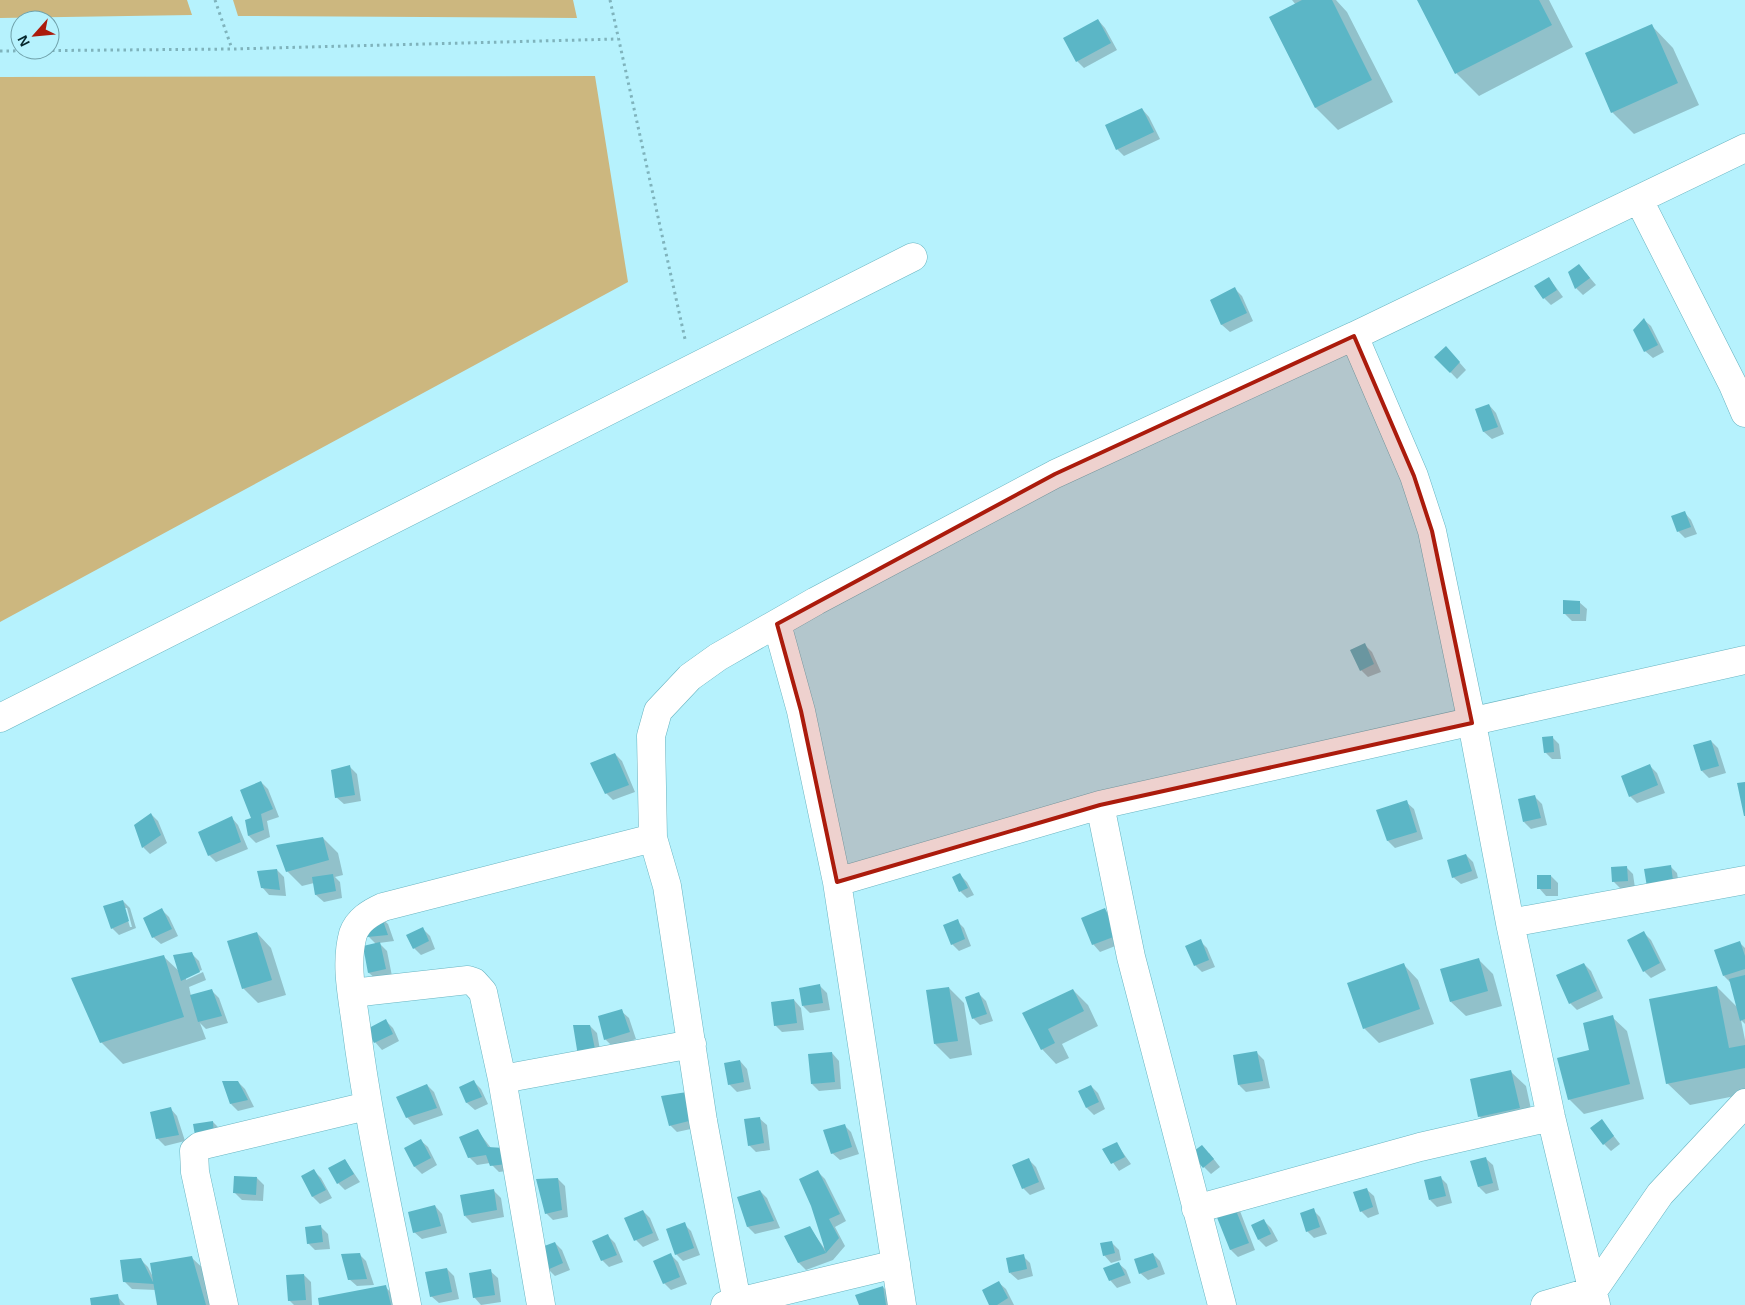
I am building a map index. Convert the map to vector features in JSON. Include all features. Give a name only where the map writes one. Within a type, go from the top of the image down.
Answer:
[{"type":"street","points":[[896,1264],[731,1304],[667,886],[653,838],[651,736],[658,711],[690,677],[718,657],[1055,474],[1354,336],[1745,148]]},
{"type":"street","points":[[1639,200],[1733,385],[1745,413]]},
{"type":"street","points":[[0,718],[912,257]]},
{"type":"street","points":[[1354,336],[1414,476],[1432,531],[1472,723],[1510,923],[1551,1117],[1595,1298]]},
{"type":"street","points":[[777,624],[801,711],[837,882],[902,1305]]},
{"type":"street","points":[[837,882],[1100,805],[1472,723],[1745,660]]},
{"type":"street","points":[[1100,805],[1131,957],[1222,1305]]},
{"type":"street","points":[[407,1305],[367,1106],[352,993],[349,953],[354,933],[368,914],[383,907],[653,838]]},
{"type":"street","points":[[1510,923],[1745,880]]},
{"type":"street","points":[[352,993],[468,980],[474,982],[482,992],[488,1011],[502,1079],[541,1305]]},
{"type":"street","points":[[502,1079],[692,1044]]},
{"type":"street","points":[[1595,1298],[1660,1194],[1745,1103]]},
{"type":"street","points":[[224,1305],[195,1172],[194,1151],[200,1146],[367,1106]]},
{"type":"street","points":[[1196,1209],[1411,1150],[1551,1117]]},
{"type":"street","points":[[1545,1305],[1595,1298]]},
{"type":"path","points":[[215,0],[232,49]]},
{"type":"path","points":[[610,0],[692,369]]},
{"type":"path","points":[[0,51],[232,49],[618,39]]},
{"type":"highlighted area","points":[[1354,336],[1414,476],[1432,531],[1472,723],[1100,805],[837,882],[801,711],[777,624],[1055,474]]},
{"type":"shaded area","points":[[0,0],[187,0],[192,15],[60,17],[60,10],[10,10],[10,18],[0,18]]},
{"type":"shaded area","points":[[233,0],[573,0],[577,18],[238,16]]},
{"type":"shaded area","points":[[595,76],[628,282],[0,622],[0,77]]},
{"type":"building","points":[[1302,0],[1332,0],[1372,80],[1315,108],[1269,17]]},
{"type":"building","points":[[1417,0],[1539,0],[1552,25],[1455,74]]},
{"type":"building","points":[[1098,19],[1111,43],[1076,62],[1063,38]]},
{"type":"building","points":[[1652,24],[1678,83],[1611,113],[1585,53]]},
{"type":"building","points":[[1142,108],[1154,132],[1116,150],[1105,125]]},
{"type":"building","points":[[1579,264],[1590,278],[1575,289],[1568,272]]},
{"type":"building","points":[[1549,277],[1557,290],[1543,299],[1534,286]]},
{"type":"building","points":[[1235,287],[1247,313],[1221,325],[1210,300]]},
{"type":"building","points":[[1644,318],[1658,345],[1644,352],[1633,330]]},
{"type":"building","points":[[1446,346],[1460,362],[1450,373],[1434,357]]},
{"type":"building","points":[[1489,404],[1498,427],[1483,432],[1475,409]]},
{"type":"building","points":[[1685,511],[1691,527],[1677,532],[1671,516]]},
{"type":"building","points":[[1563,600],[1580,601],[1580,614],[1563,614]]},
{"type":"building","points":[[1365,643],[1374,664],[1360,671],[1350,650]]},
{"type":"building","points":[[1553,736],[1554,752],[1544,753],[1542,737]]},
{"type":"building","points":[[1711,740],[1719,766],[1701,771],[1693,745]]},
{"type":"building","points":[[615,753],[629,785],[605,794],[590,763]]},
{"type":"building","points":[[1650,764],[1658,785],[1629,797],[1621,776]]},
{"type":"building","points":[[350,765],[355,795],[335,798],[331,770]]},
{"type":"building","points":[[261,781],[273,809],[261,814],[264,830],[248,836],[245,820],[251,818],[240,790]]},
{"type":"building","points":[[1745,782],[1745,816],[1744,816],[1737,783]]},
{"type":"building","points":[[1535,795],[1541,818],[1523,822],[1518,799]]},
{"type":"building","points":[[1407,800],[1417,832],[1387,841],[1376,810]]},
{"type":"building","points":[[151,813],[161,835],[142,848],[134,825]]},
{"type":"building","points":[[232,816],[241,842],[208,856],[198,832]]},
{"type":"building","points":[[323,837],[329,860],[286,872],[276,845]]},
{"type":"building","points":[[1466,854],[1472,871],[1452,878],[1447,860]]},
{"type":"building","points":[[1671,865],[1674,889],[1648,893],[1644,869]]},
{"type":"building","points":[[1627,866],[1628,881],[1612,882],[1611,867]]},
{"type":"building","points":[[277,869],[280,890],[261,888],[257,871]]},
{"type":"building","points":[[960,873],[968,888],[959,892],[952,877]]},
{"type":"building","points":[[333,874],[336,891],[315,895],[312,877]]},
{"type":"building","points":[[1537,875],[1551,875],[1551,889],[1537,889]]},
{"type":"building","points":[[123,900],[129,921],[111,929],[103,906]]},
{"type":"building","points":[[162,908],[172,929],[152,938],[143,918]]},
{"type":"building","points":[[1105,908],[1116,936],[1092,945],[1081,918]]},
{"type":"building","points":[[381,915],[388,935],[367,937],[359,924]]},
{"type":"building","points":[[958,919],[965,939],[951,945],[943,925]]},
{"type":"building","points":[[423,927],[429,941],[413,949],[406,935]]},
{"type":"building","points":[[1644,931],[1660,963],[1643,972],[1627,940]]},
{"type":"building","points":[[257,932],[272,980],[242,989],[227,941]]},
{"type":"building","points":[[1201,939],[1209,960],[1194,966],[1185,946]]},
{"type":"building","points":[[1740,941],[1745,956],[1745,969],[1723,976],[1714,950]]},
{"type":"building","points":[[380,942],[386,969],[368,973],[363,946]]},
{"type":"building","points":[[192,952],[200,972],[181,981],[173,955]]},
{"type":"building","points":[[164,955],[184,1017],[100,1043],[71,978]]},
{"type":"building","points":[[1479,958],[1488,991],[1450,1002],[1440,969]]},
{"type":"building","points":[[1404,963],[1420,1009],[1363,1029],[1347,983]]},
{"type":"building","points":[[1584,963],[1597,991],[1569,1004],[1556,975]]},
{"type":"building","points":[[1745,975],[1745,1019],[1740,1021],[1729,979]]},
{"type":"building","points":[[820,984],[823,1003],[802,1006],[799,988]]},
{"type":"building","points":[[1717,986],[1729,1048],[1745,1045],[1745,1068],[1666,1084],[1649,999]]},
{"type":"building","points":[[949,987],[958,1041],[934,1044],[926,990]]},
{"type":"building","points":[[212,989],[222,1016],[198,1022],[190,995]]},
{"type":"building","points":[[1073,989],[1084,1011],[1048,1029],[1055,1043],[1041,1050],[1022,1013]]},
{"type":"building","points":[[979,992],[987,1014],[972,1019],[965,997]]},
{"type":"building","points":[[794,999],[797,1023],[774,1026],[771,1002]]},
{"type":"building","points":[[622,1009],[630,1032],[604,1040],[598,1016]]},
{"type":"building","points":[[1613,1015],[1630,1084],[1568,1100],[1557,1058],[1589,1050],[1583,1023]]},
{"type":"building","points":[[386,1019],[393,1034],[374,1043],[367,1029]]},
{"type":"building","points":[[573,1025],[590,1025],[596,1054],[578,1056]]},
{"type":"building","points":[[1257,1051],[1263,1081],[1238,1085],[1233,1055]]},
{"type":"building","points":[[832,1052],[835,1082],[811,1084],[808,1054]]},
{"type":"building","points":[[740,1060],[744,1082],[728,1085],[724,1063]]},
{"type":"building","points":[[1511,1070],[1520,1108],[1478,1117],[1470,1079]]},
{"type":"building","points":[[474,1080],[482,1097],[466,1103],[459,1087]]},
{"type":"building","points":[[222,1081],[238,1081],[248,1100],[230,1104]]},
{"type":"building","points":[[427,1084],[437,1108],[406,1118],[396,1097]]},
{"type":"building","points":[[1091,1085],[1099,1102],[1086,1108],[1078,1091]]},
{"type":"building","points":[[687,1092],[693,1120],[669,1126],[661,1096]]},
{"type":"building","points":[[171,1107],[179,1135],[156,1139],[150,1112]]},
{"type":"building","points":[[760,1117],[764,1143],[748,1146],[744,1119]]},
{"type":"building","points":[[1602,1119],[1614,1136],[1603,1145],[1590,1128]]},
{"type":"building","points":[[213,1121],[214,1137],[196,1141],[193,1124]]},
{"type":"building","points":[[845,1124],[852,1147],[831,1154],[823,1130]]},
{"type":"building","points":[[478,1129],[488,1147],[504,1148],[507,1164],[490,1166],[486,1155],[468,1158],[459,1137]]},
{"type":"building","points":[[421,1139],[431,1158],[414,1167],[404,1148]]},
{"type":"building","points":[[1117,1142],[1125,1157],[1111,1164],[1102,1149]]},
{"type":"building","points":[[1202,1145],[1214,1159],[1203,1168],[1191,1153]]},
{"type":"building","points":[[1486,1157],[1493,1183],[1478,1187],[1470,1161]]},
{"type":"building","points":[[1029,1158],[1039,1182],[1022,1189],[1012,1165]]},
{"type":"building","points":[[345,1159],[354,1174],[337,1184],[328,1168]]},
{"type":"building","points":[[314,1169],[326,1190],[312,1197],[301,1176]]},
{"type":"building","points":[[818,1170],[840,1214],[829,1219],[839,1238],[826,1253],[811,1206],[799,1179]]},
{"type":"building","points":[[234,1176],[257,1177],[256,1195],[233,1193]]},
{"type":"building","points":[[1441,1176],[1446,1196],[1429,1200],[1424,1180]]},
{"type":"building","points":[[558,1178],[562,1210],[545,1214],[536,1179]]},
{"type":"building","points":[[1367,1188],[1373,1207],[1360,1212],[1353,1192]]},
{"type":"building","points":[[494,1189],[497,1210],[464,1216],[460,1195]]},
{"type":"building","points":[[760,1190],[774,1221],[747,1227],[737,1197]]},
{"type":"building","points":[[1233,1203],[1249,1243],[1230,1250],[1214,1210]]},
{"type":"building","points":[[435,1205],[441,1226],[413,1233],[408,1212]]},
{"type":"building","points":[[1314,1208],[1320,1227],[1306,1232],[1300,1213]]},
{"type":"building","points":[[643,1210],[653,1233],[634,1241],[624,1218]]},
{"type":"building","points":[[1264,1219],[1271,1234],[1258,1240],[1251,1225]]},
{"type":"building","points":[[685,1222],[694,1248],[675,1255],[666,1229]]},
{"type":"building","points":[[321,1225],[323,1242],[307,1244],[305,1227]]},
{"type":"building","points":[[810,1226],[826,1253],[798,1263],[784,1236]]},
{"type":"building","points":[[608,1234],[617,1255],[601,1261],[592,1241]]},
{"type":"building","points":[[1112,1241],[1115,1253],[1103,1256],[1100,1243]]},
{"type":"building","points":[[555,1242],[563,1263],[547,1270],[539,1248]]},
{"type":"building","points":[[360,1253],[367,1279],[348,1280],[341,1254]]},
{"type":"building","points":[[671,1253],[680,1277],[663,1284],[653,1261]]},
{"type":"building","points":[[1153,1253],[1158,1267],[1139,1274],[1134,1259]]},
{"type":"building","points":[[1024,1254],[1027,1269],[1009,1273],[1006,1258]]},
{"type":"building","points":[[192,1256],[206,1305],[157,1305],[150,1263]]},
{"type":"building","points":[[141,1258],[154,1284],[123,1282],[120,1260]]},
{"type":"building","points":[[1119,1262],[1125,1275],[1109,1281],[1103,1268]]},
{"type":"building","points":[[447,1268],[452,1292],[430,1297],[425,1272]]},
{"type":"building","points":[[491,1269],[495,1295],[473,1298],[469,1273]]},
{"type":"building","points":[[304,1274],[306,1300],[288,1301],[286,1275]]},
{"type":"building","points":[[999,1281],[1008,1298],[997,1305],[989,1305],[982,1290]]},
{"type":"building","points":[[386,1285],[391,1305],[319,1305],[318,1298]]},
{"type":"building","points":[[883,1286],[886,1305],[859,1305],[855,1295]]},
{"type":"building","points":[[118,1294],[120,1305],[91,1305],[90,1298]]}]
